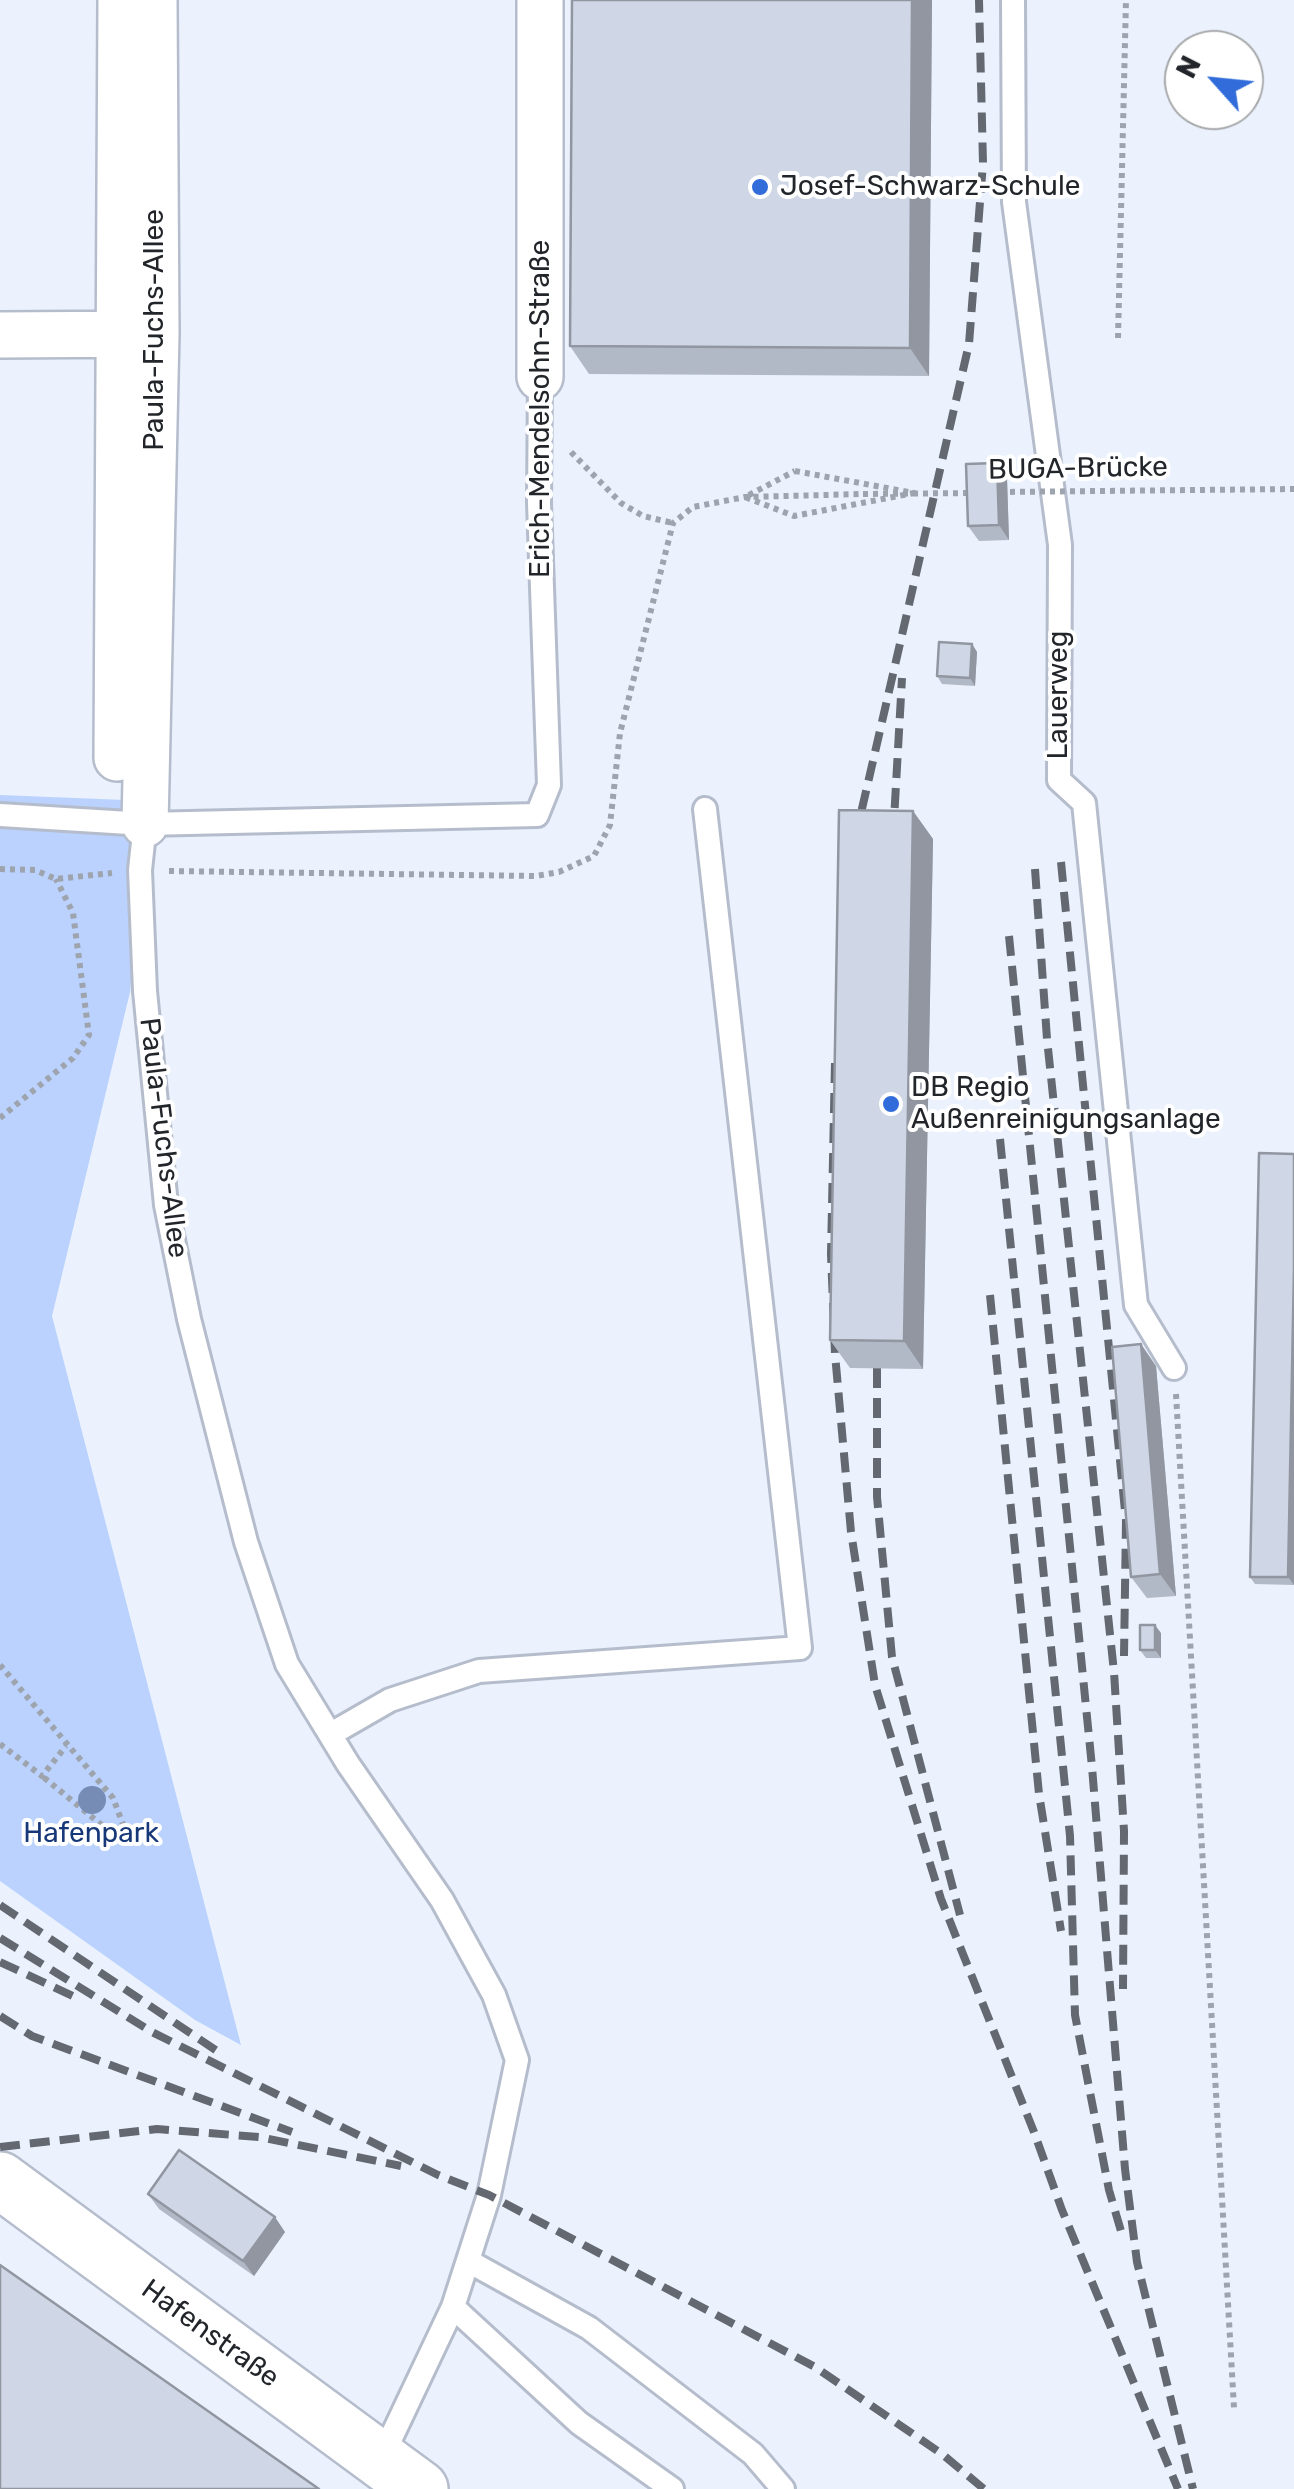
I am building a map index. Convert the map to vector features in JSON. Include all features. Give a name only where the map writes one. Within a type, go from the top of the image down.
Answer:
[{"type":"main road","name":"Hafenstraße","points":[[0,2180],[400,2474]]},
{"type":"street","name":"Paula-Fuchs-Allee","points":[[121,0],[138,334]]},
{"type":"street","name":"Paula-Fuchs-Allee","points":[[131,823],[138,334],[154,0]]},
{"type":"street","name":"Erich-Mendelsohn-Straße","points":[[540,0],[540,378]]},
{"type":"street","points":[[0,335],[138,334]]},
{"type":"lane","name":"Lauerweg","points":[[1013,0],[1014,202],[1060,545],[1059,780],[1084,803],[1136,1304],[1174,1368]]},
{"type":"lane","name":"Erich-Mendelsohn-Straße","points":[[131,823],[537,815],[549,785],[539,503],[540,378]]},
{"type":"lane","points":[[331,1734],[390,1700],[479,1671],[800,1648],[705,809]]},
{"type":"lane","points":[[0,815],[131,823]]},
{"type":"lane","name":"Paula-Fuchs-Allee","points":[[131,823],[140,870],[145,991],[166,1206],[246,1542],[288,1664],[442,1900],[494,1995],[517,2060],[489,2195],[400,2474]]},
{"type":"lane","points":[[470,2262],[588,2328],[753,2454],[783,2489]]},
{"type":"lane","points":[[453,2307],[579,2423],[672,2489]]},
{"type":"path","points":[[1118,338],[1126,0]]},
{"type":"path","points":[[566,444],[574,458],[620,504],[643,516],[673,523]]},
{"type":"path","points":[[666,554],[673,523],[693,507],[745,497],[795,471],[914,493]]},
{"type":"path","name":"BUGA-Brücke","points":[[994,492],[1294,489]]},
{"type":"path","points":[[745,497],[794,516],[914,493]]},
{"type":"path","name":"BUGA-Brücke","points":[[745,497],[974,493]]},
{"type":"path","points":[[0,1118],[73,1058],[89,1036],[73,913],[56,879]]},
{"type":"path","points":[[1174,1368],[1234,2408]]},
{"type":"path","points":[[0,1664],[112,1798],[124,1828],[109,1832],[0,1744]]},
{"type":"path","points":[[42,1776],[66,1746]]},
{"type":"green space","name":"Hafenpark","points":[[0,795],[150,801],[130,992],[52,1316],[241,2045],[195,2020],[0,1881]]},
{"type":"building","name":"Josef-Schwarz-Schule","points":[[572,0],[912,0],[910,348],[570,346]]},
{"type":"building","points":[[997,463],[999,525],[968,526],[966,464]]},
{"type":"building","points":[[939,642],[972,644],[970,678],[937,676]]},
{"type":"building","name":"DB Regio Außenreinigungsanlage","points":[[839,810],[913,811],[904,1341],[830,1340]]},
{"type":"building","points":[[1259,1153],[1294,1154],[1288,1577],[1250,1577]]},
{"type":"building","points":[[1141,1344],[1160,1574],[1131,1577],[1112,1347]]},
{"type":"building","points":[[1140,1625],[1155,1625],[1155,1650],[1140,1650]]},
{"type":"building","points":[[179,2150],[275,2217],[243,2261],[148,2194]]},
{"type":"building","points":[[0,2265],[319,2489],[0,2489]]},
{"type":"railway","points":[[855,839],[969,344],[983,163],[979,0]]},
{"type":"railway","points":[[893,838],[902,678]]},
{"type":"railway","points":[[1061,862],[1126,1521],[1124,1656]]},
{"type":"railway","points":[[1035,869],[1047,1039],[1114,1672],[1124,1831],[1123,1989]]},
{"type":"railway","points":[[1009,936],[1092,1767],[1125,2169],[1137,2262],[1193,2489]]},
{"type":"railway","points":[[835,1063],[831,1254],[835,1354],[851,1532],[875,1685],[941,1899],[1062,2210],[1178,2489]]},
{"type":"railway","points":[[1000,1139],[1070,1836],[1075,2015],[1109,2190],[1123,2238]]},
{"type":"railway","points":[[990,1295],[1039,1794],[1061,1931]]},
{"type":"railway","points":[[877,1368],[877,1497],[892,1657],[960,1915]]},
{"type":"railway","points":[[0,1905],[217,2051]]},
{"type":"railway","points":[[0,1938],[152,2032],[438,2175],[489,2195],[815,2367],[942,2454],[984,2489]]},
{"type":"railway","points":[[0,1962],[79,1999]]},
{"type":"railway","points":[[0,2016],[32,2036],[292,2132]]},
{"type":"railway","points":[[0,2147],[157,2129],[259,2137],[401,2166]]},
{"type":"place","name":"Josef-Schwarz-Schule","points":[[760,187]]},
{"type":"place","name":"DB Regio Außenreinigungsanlage","points":[[891,1104]]}]
